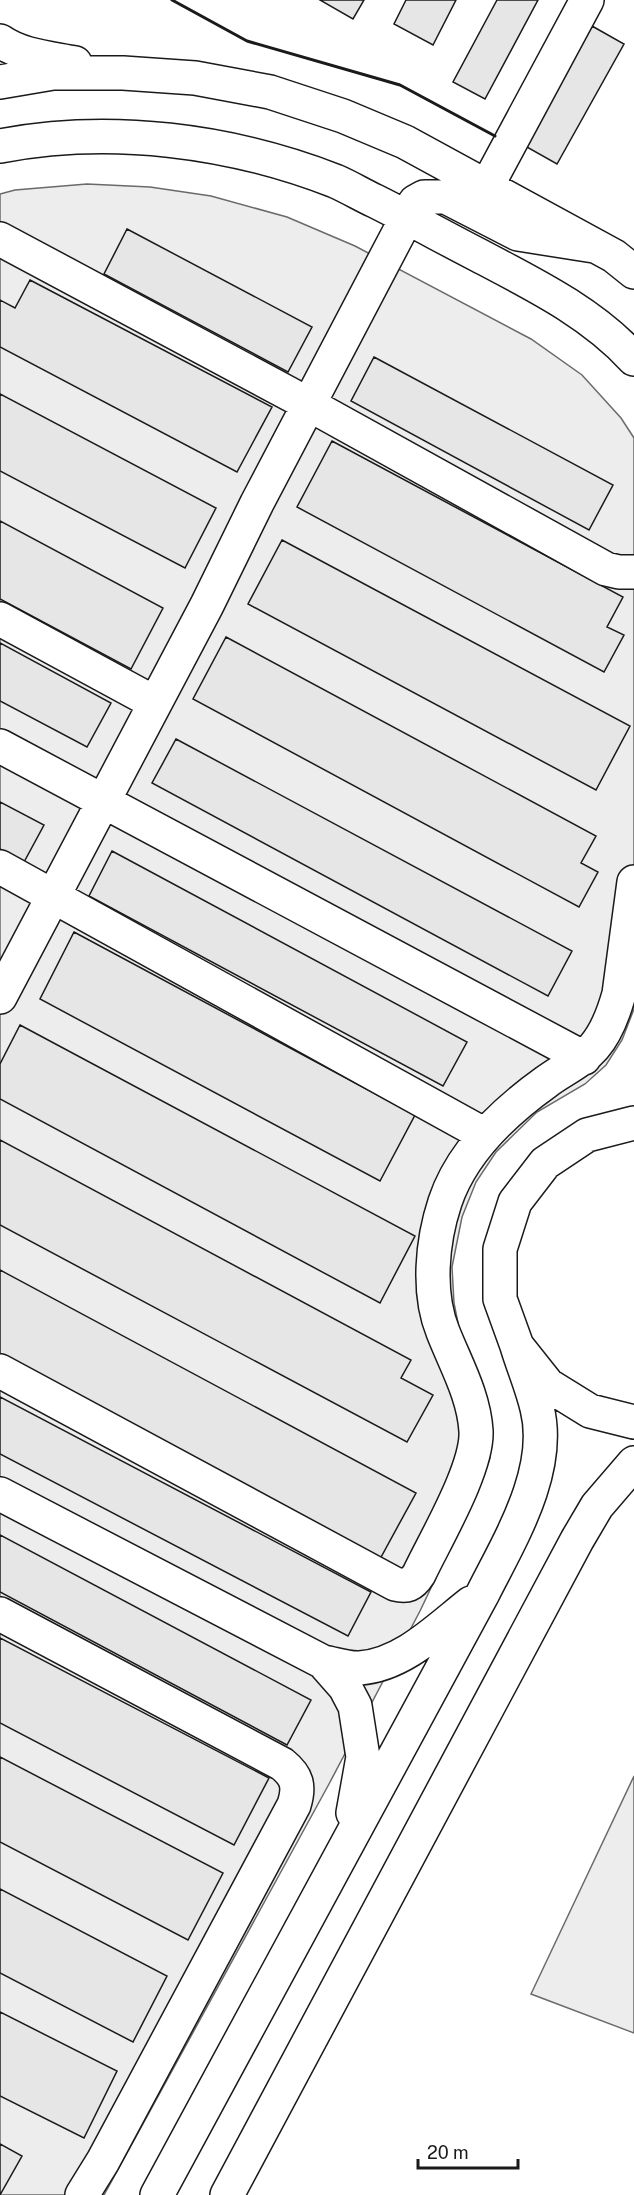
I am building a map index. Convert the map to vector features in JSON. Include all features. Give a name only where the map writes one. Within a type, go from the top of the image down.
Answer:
[{"type":"street","points":[[487,186],[587,0]]},
{"type":"street","points":[[0,41],[22,52],[123,73]]},
{"type":"street","points":[[0,82],[53,73],[123,73],[195,78],[270,92],[343,116],[405,142],[619,260]]},
{"type":"street","points":[[0,146],[77,138],[143,137],[210,146],[270,160],[336,182],[551,295],[597,324],[634,359]]},
{"type":"street","points":[[0,996],[415,202],[424,197],[446,197],[518,234],[619,260]]},
{"type":"street","points":[[0,239],[310,405],[606,569],[634,572]]},
{"type":"street","points":[[0,619],[155,703]]},
{"type":"street","points":[[0,746],[584,1058]]},
{"type":"street","points":[[0,867],[485,1135]]},
{"type":"street","points":[[0,1371],[395,1584],[409,1585],[419,1574],[471,1464],[476,1433],[471,1401],[442,1330],[435,1296],[434,1264],[446,1202],[461,1168],[485,1135],[532,1092],[584,1058],[604,1031],[619,994],[634,882]]},
{"type":"street","points":[[157,2195],[482,1595],[521,1518],[534,1480],[540,1444],[538,1409],[500,1299],[500,1249],[515,1202],[545,1163],[622,1112],[634,1099]]},
{"type":"street","points":[[587,1135],[634,1123]]},
{"type":"street","points":[[517,1346],[548,1385],[590,1412],[634,1422]]},
{"type":"street","points":[[227,2195],[578,1540],[597,1506],[634,1463]]},
{"type":"street","points":[[0,1494],[323,1662],[359,1668],[393,1659],[482,1595]]},
{"type":"street","points":[[0,1614],[282,1764],[292,1772],[297,1780],[298,1793],[294,1805],[103,2162],[82,2195]]},
{"type":"street","points":[[323,1662],[345,1687],[355,1706],[359,1728],[363,1757],[348,1840]]},
{"type":"shaded area","points":[[87,184],[150,187],[211,196],[287,217],[355,246],[531,339],[582,375],[621,418],[634,438],[634,1009],[622,1040],[606,1065],[585,1084],[537,1112],[496,1152],[476,1182],[462,1217],[452,1267],[454,1303],[460,1333],[487,1397],[492,1426],[490,1458],[482,1481],[420,1611],[329,1784],[104,2195],[0,2195],[0,194],[15,190]]},
{"type":"shaded area","points":[[634,1776],[634,2033],[531,1994]]},
{"type":"building","points":[[320,0],[364,0],[353,19]]},
{"type":"building","points":[[406,0],[456,0],[433,45],[394,24]]},
{"type":"building","points":[[497,0],[538,0],[485,99],[453,82]]},
{"type":"building","points":[[592,26],[624,44],[557,164],[525,146]]},
{"type":"building","points":[[127,229],[312,327],[288,372],[104,274]]},
{"type":"building","points":[[30,280],[272,407],[237,472],[0,347],[0,300],[15,308]]},
{"type":"building","points":[[374,357],[613,485],[589,530],[351,401]]},
{"type":"building","points":[[0,394],[216,508],[185,568],[0,471]]},
{"type":"building","points":[[332,441],[623,597],[607,627],[624,635],[604,672],[297,507]]},
{"type":"building","points":[[0,521],[163,608],[131,669],[0,599]]},
{"type":"building","points":[[282,540],[630,726],[596,790],[248,604]]},
{"type":"building","points":[[226,637],[596,836],[581,863],[598,872],[579,907],[193,699]]},
{"type":"building","points":[[0,643],[111,703],[87,747],[0,701]]},
{"type":"building","points":[[176,739],[572,951],[548,996],[152,783]]},
{"type":"building","points":[[0,802],[44,825],[24,862],[0,849]]},
{"type":"building","points":[[112,851],[467,1042],[443,1086],[89,896]]},
{"type":"building","points":[[74,932],[415,1115],[380,1181],[40,999]]},
{"type":"building","points":[[20,1025],[415,1236],[380,1303],[0,1099],[0,1064]]},
{"type":"building","points":[[0,1140],[411,1360],[401,1378],[433,1395],[407,1442],[0,1225]]},
{"type":"building","points":[[0,1270],[416,1493],[380,1559],[0,1355]]},
{"type":"building","points":[[0,1397],[371,1592],[348,1636],[0,1454]]},
{"type":"building","points":[[0,1535],[311,1700],[287,1745],[0,1592]]},
{"type":"building","points":[[0,1638],[269,1778],[234,1845],[0,1723]]},
{"type":"building","points":[[0,1757],[223,1873],[188,1940],[0,1842]]},
{"type":"building","points":[[0,1889],[167,1976],[133,2042],[0,1973]]},
{"type":"building","points":[[0,2012],[117,2071],[84,2138],[0,2096]]},
{"type":"building","points":[[0,2144],[22,2156],[0,2195]]},
{"type":"wall","points":[[172,0],[247,41],[400,85],[495,136]]}]
